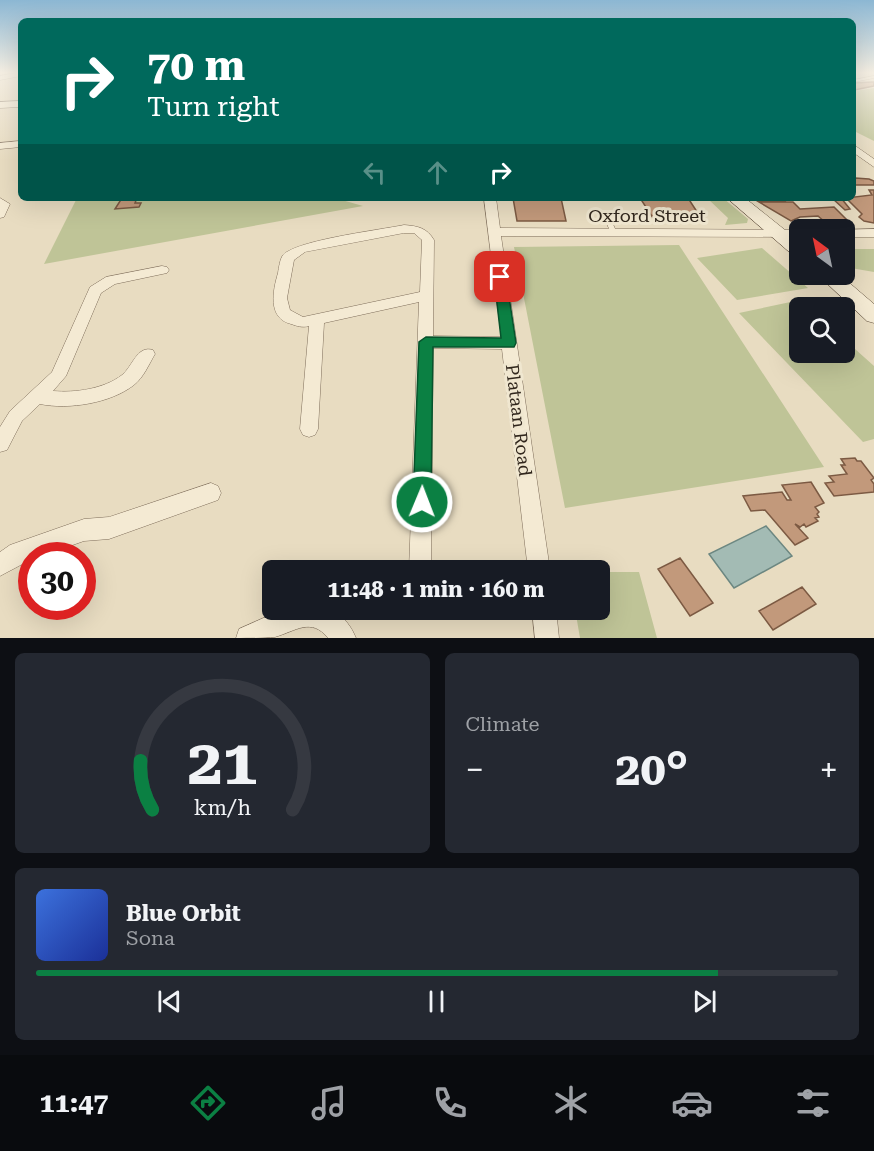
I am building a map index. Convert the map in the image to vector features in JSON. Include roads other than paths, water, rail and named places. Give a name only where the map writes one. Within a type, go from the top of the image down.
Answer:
[{"type":"main road","points":[[739,201],[789,243]]},
{"type":"main road","points":[[839,285],[874,315]]},
{"type":"street","points":[[0,105],[18,104]]},
{"type":"street","points":[[0,146],[18,144]]},
{"type":"street","points":[[856,147],[874,147]]},
{"type":"street","points":[[856,149],[874,164]]},
{"type":"street","points":[[0,201],[4,204],[0,214]]},
{"type":"street","name":"Plataan Road","points":[[490,201],[537,560]]},
{"type":"street","points":[[420,560],[426,342],[427,295],[428,240],[419,231],[404,229],[301,249],[288,258],[279,303],[281,311],[294,321],[303,322],[427,295]]},
{"type":"street","name":"Oxford Street","points":[[495,232],[789,233]]},
{"type":"street","points":[[855,233],[874,233]]},
{"type":"street","points":[[0,444],[16,416],[53,382],[62,369],[90,297],[95,290],[111,280],[162,270]]},
{"type":"street","points":[[309,429],[317,319]]},
{"type":"street","points":[[426,342],[509,343]]},
{"type":"street","points":[[38,396],[67,400],[113,388],[131,377],[147,354]]},
{"type":"street","points":[[0,565],[18,553],[84,530],[109,528],[211,493]]},
{"type":"street","points":[[248,638],[297,617],[311,615],[331,623],[344,638]]},
{"type":"street","points":[[545,620],[547,638]]},
{"type":"lane","points":[[605,213],[614,233]]},
{"type":"water","points":[[766,526],[792,556],[734,588],[709,554]]}]
